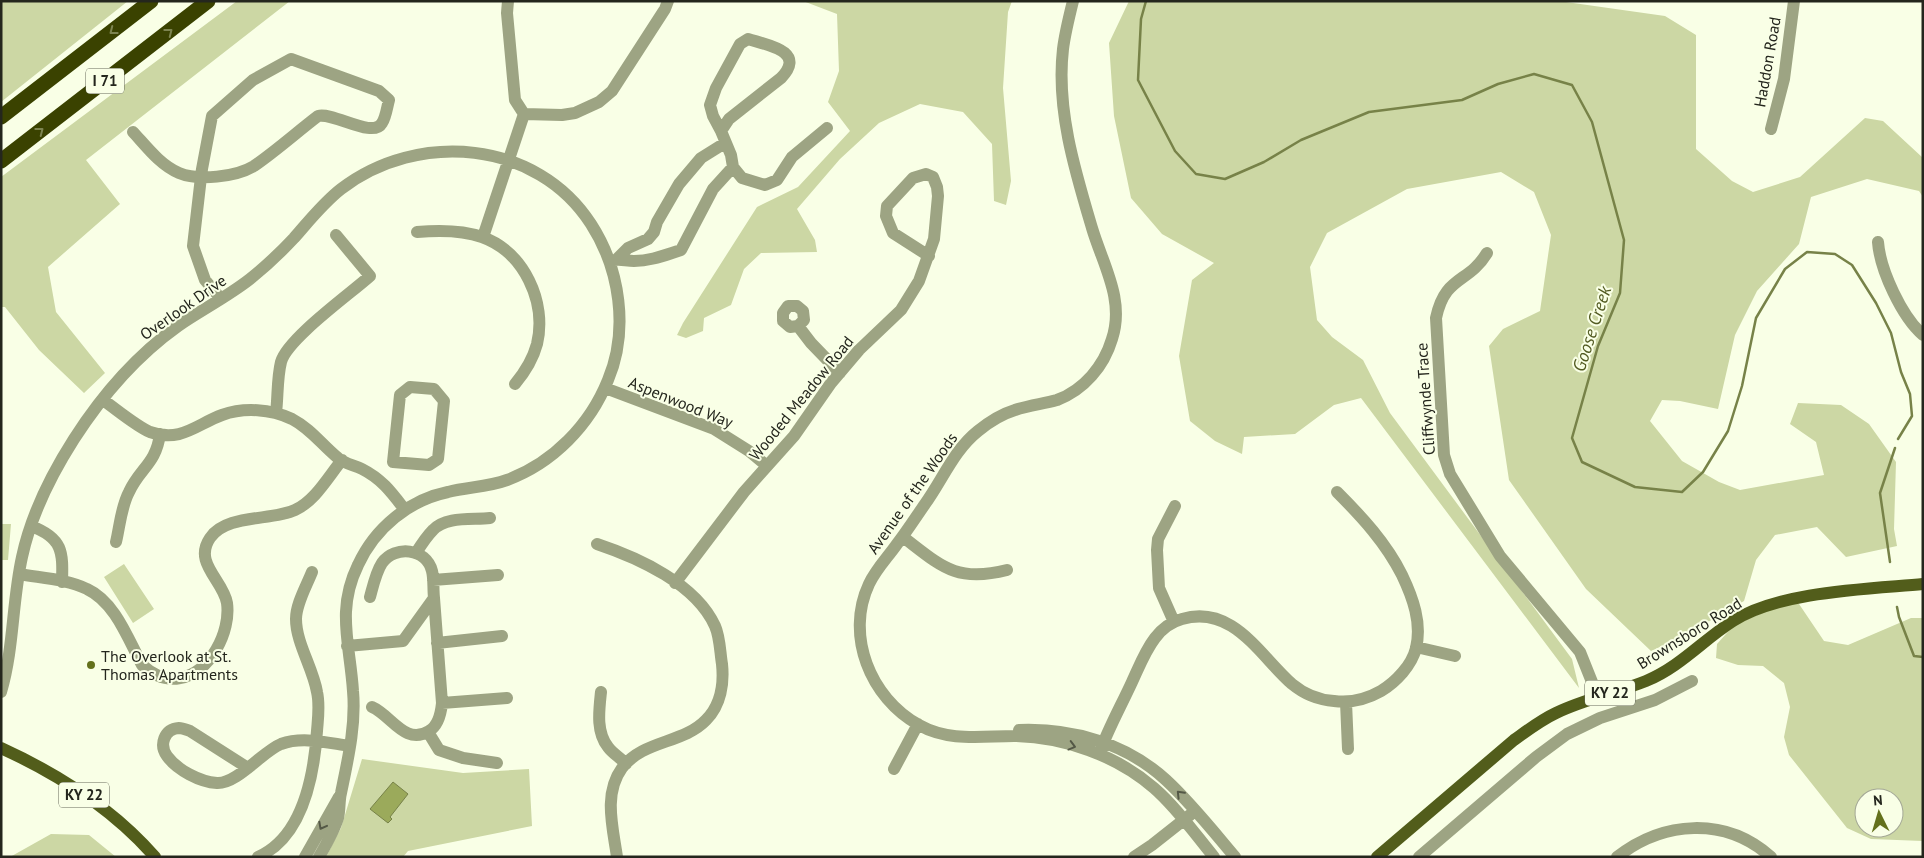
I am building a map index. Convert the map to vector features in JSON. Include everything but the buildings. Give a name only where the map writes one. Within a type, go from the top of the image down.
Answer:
[{"type":"highway","name":"I 71","points":[[1,117],[151,1]]},
{"type":"highway","name":"I 71","points":[[1,161],[208,1]]},
{"type":"main road","name":"Brownsboro Road","points":[[1378,857],[1534,726],[1556,713],[1645,681],[1664,672],[1686,658],[1733,621],[1758,609],[1815,596],[1923,584]]},
{"type":"main road","name":"KY 22","points":[[1,748],[46,772],[102,808],[140,840],[156,857]]},
{"type":"street","points":[[506,2],[514,92],[518,107],[524,114],[562,114],[575,113],[599,102],[612,91],[665,10],[668,1]]},
{"type":"street","name":"Avenue of the Woods","points":[[1073,1],[1063,50],[1063,105],[1068,137],[1080,186],[1115,299],[1116,320],[1112,342],[1100,366],[1079,388],[1058,399],[1014,410],[995,418],[976,432],[962,446],[930,498],[875,573],[866,593],[860,618],[861,640],[865,660],[878,688],[897,709],[918,724],[927,729],[963,738],[990,736],[1031,737],[1099,754],[1136,774],[1155,789],[1184,820],[1214,857]]},
{"type":"street","name":"Haddon Road","points":[[1771,129],[1784,79],[1794,1]]},
{"type":"street","points":[[613,260],[628,248],[648,239],[654,232],[657,222],[679,184],[701,158],[723,137],[729,119],[788,70],[790,64],[788,56],[783,50],[748,39],[740,44],[716,88],[710,105],[723,137],[731,155],[733,167],[742,178],[765,186],[771,184],[777,180],[792,157],[828,128]]},
{"type":"street","points":[[133,132],[156,157],[179,173],[201,177],[225,176],[252,167],[318,116],[324,114],[369,130],[379,127],[389,100],[379,91],[291,59],[252,80],[212,116],[201,177],[193,246],[205,280],[221,299]]},
{"type":"street","points":[[483,237],[524,114]]},
{"type":"street","name":"Overlook Drive","points":[[1,692],[11,648],[22,555],[31,526],[55,471],[73,441],[103,400],[147,351],[175,328],[221,299],[261,270],[291,242],[326,202],[344,187],[370,171],[398,159],[441,151],[468,152],[508,160],[523,165],[548,180],[573,201],[592,225],[613,260],[619,299],[619,326],[611,375],[591,414],[580,428],[569,440],[542,462],[504,481],[478,488],[446,492],[421,501],[394,517],[380,531],[361,558],[354,572],[346,600],[344,616],[354,703],[346,774],[340,795]]},
{"type":"street","points":[[613,260],[633,261],[657,258],[681,250],[713,189],[733,167]]},
{"type":"street","name":"Wooded Meadow Road","points":[[675,583],[744,492],[794,436],[859,350],[901,310],[919,281],[928,256],[934,239],[938,196],[933,177],[926,174],[913,178],[887,206],[886,216],[893,233],[928,256]]},
{"type":"street","points":[[417,232],[448,231],[483,237],[498,245],[518,264],[533,288],[539,317],[537,344],[528,366],[515,384]]},
{"type":"street","points":[[276,413],[281,362],[286,351],[297,338],[370,276],[336,235]]},
{"type":"street","points":[[648,239],[656,248],[657,258]]},
{"type":"street","points":[[1878,242],[1880,262],[1884,273],[1911,322],[1923,335]]},
{"type":"street","name":"Cliffwynde Trace","points":[[1487,253],[1474,270],[1457,280],[1446,290],[1439,303],[1436,318],[1446,461],[1458,489],[1500,556],[1580,652],[1598,697]]},
{"type":"street","points":[[798,326],[811,343],[840,373]]},
{"type":"street","points":[[382,481],[393,466],[393,462],[400,395],[410,387],[434,389],[444,401],[438,459],[434,463],[424,466],[393,462]]},
{"type":"street","name":"Aspenwood Way","points":[[605,388],[714,429],[749,451],[767,466]]},
{"type":"street","points":[[103,400],[150,431],[160,434],[196,429],[220,415],[235,411],[252,410],[276,413],[303,425],[349,465],[361,469],[382,481],[405,510]]},
{"type":"street","points":[[116,542],[129,491],[156,454],[160,434]]},
{"type":"street","points":[[19,574],[87,589],[106,603],[113,612],[142,665],[149,671],[166,679],[175,679],[189,675],[211,657],[219,645],[227,620],[227,604],[223,592],[205,562],[205,554],[210,538],[224,526],[283,514],[304,505],[342,460]]},
{"type":"street","points":[[1099,754],[1150,645],[1160,633],[1174,622],[1190,617],[1222,620],[1238,630],[1300,690],[1325,700],[1346,702],[1372,695],[1394,682],[1406,668],[1416,647],[1417,616],[1398,567],[1374,531],[1337,492]]},
{"type":"street","points":[[1174,622],[1159,588],[1157,550],[1158,539],[1175,506]]},
{"type":"street","points":[[416,553],[433,530],[440,525],[455,521],[490,518]]},
{"type":"street","points":[[31,526],[46,533],[61,548],[63,560],[62,582]]},
{"type":"street","points":[[902,537],[941,566],[950,570],[970,576],[988,575],[1007,570]]},
{"type":"street","points":[[597,544],[649,566],[699,601],[716,628],[723,675],[721,694],[713,713],[701,725],[636,755],[626,764],[618,776],[610,801],[617,857]]},
{"type":"street","points":[[370,597],[382,564],[389,556],[401,551],[416,553],[427,562],[432,570],[442,703],[436,725],[428,732],[418,736],[403,732],[379,710],[372,707]]},
{"type":"street","points":[[258,857],[281,841],[302,806],[312,776],[319,711],[318,694],[296,626],[296,616],[312,572]]},
{"type":"street","points":[[433,580],[498,575]]},
{"type":"street","points":[[347,646],[403,641],[434,598]]},
{"type":"street","points":[[438,643],[502,636]]},
{"type":"street","points":[[1416,647],[1455,656]]},
{"type":"street","points":[[1419,857],[1536,757],[1567,734],[1600,718],[1655,700],[1692,681]]},
{"type":"street","points":[[601,692],[599,712],[602,734],[608,747],[626,764]]},
{"type":"street","points":[[442,703],[507,698]]},
{"type":"street","points":[[1346,702],[1348,749]]},
{"type":"street","points":[[894,770],[918,724]]},
{"type":"street","points":[[248,768],[190,731],[180,728],[168,732],[164,738],[163,745],[166,756],[180,768],[203,781],[219,784],[234,778],[248,768],[271,749],[282,744],[304,740],[350,746]]},
{"type":"street","name":"Avenue of the Woods","points":[[990,736],[1001,732],[1038,729],[1058,730],[1104,741],[1148,766],[1165,779],[1196,811],[1235,857]]},
{"type":"street","points":[[428,732],[439,750],[462,758],[475,758],[497,763]]},
{"type":"street","points":[[305,857],[340,795]]},
{"type":"street","points":[[319,857],[338,817],[340,795]]},
{"type":"street","points":[[1134,857],[1196,811]]},
{"type":"street","points":[[1617,857],[1641,840],[1663,831],[1688,827],[1733,835],[1752,843],[1771,857]]},
{"type":"shaded area","points":[[1,1],[128,1],[1,102]]},
{"type":"shaded area","points":[[237,1],[290,1],[86,160],[120,204],[48,267],[56,312],[105,373],[84,393],[39,350],[5,307],[1,307],[1,177]]},
{"type":"shaded area","points":[[803,1],[1012,1],[1008,12],[1003,88],[1011,181],[1006,205],[994,201],[992,144],[963,112],[920,104],[879,123],[840,159],[797,209],[815,240],[817,252],[761,253],[744,269],[731,305],[704,318],[703,331],[686,338],[677,335],[757,207],[798,187],[850,131],[828,102],[839,71],[837,14]]},
{"type":"shaded area","points":[[1129,1],[1559,1],[1665,16],[1696,35],[1696,149],[1732,181],[1753,192],[1800,177],[1865,118],[1883,121],[1923,158],[1923,197],[1919,191],[1867,179],[1811,197],[1799,244],[1757,291],[1735,335],[1718,409],[1680,401],[1662,400],[1650,421],[1682,461],[1719,482],[1740,490],[1824,475],[1816,442],[1790,424],[1798,403],[1841,405],[1869,424],[1896,462],[1894,529],[1897,546],[1846,557],[1817,527],[1775,535],[1756,560],[1744,601],[1684,636],[1651,651],[1586,589],[1509,480],[1489,346],[1503,329],[1540,311],[1551,235],[1534,192],[1501,172],[1407,189],[1327,233],[1310,267],[1317,320],[1332,337],[1363,360],[1390,413],[1572,659],[1579,688],[1361,398],[1334,405],[1295,434],[1244,437],[1242,454],[1215,441],[1190,421],[1179,356],[1192,280],[1214,263],[1162,234],[1131,198],[1114,116],[1109,43]]},
{"type":"shaded area","points":[[1,524],[11,524],[8,560],[1,560]]},
{"type":"shaded area","points":[[124,564],[154,609],[133,623],[104,577]]},
{"type":"shaded area","points":[[1786,603],[1799,604],[1824,641],[1848,645],[1911,618],[1923,618],[1923,841],[1869,838],[1904,838],[1904,788],[1854,788],[1854,831],[1847,828],[1789,755],[1784,737],[1790,707],[1784,683],[1763,666],[1738,665],[1716,658],[1717,644],[1734,625]]},
{"type":"shaded area","points":[[362,759],[463,773],[529,769],[532,826],[408,851],[403,857],[326,857],[341,828]]},
{"type":"shaded area","points":[[393,782],[408,794],[390,817],[392,819],[388,823],[370,809]]},
{"type":"shaded area","points":[[51,834],[89,835],[116,857],[10,857]]},
{"type":"waterway","name":"Goose Creek","points":[[1146,1],[1141,19],[1138,80],[1175,151],[1196,174],[1225,179],[1264,162],[1301,140],[1369,112],[1462,100],[1498,84],[1534,74],[1572,85],[1592,122],[1624,240],[1620,293],[1598,346],[1572,438],[1582,462],[1635,487],[1682,492],[1703,472],[1728,431],[1742,386],[1756,318],[1785,269],[1807,252],[1835,254],[1852,265],[1876,303],[1891,333],[1901,372],[1910,394],[1912,416],[1898,439]]},
{"type":"waterway","name":"Goose Creek","points":[[1890,562],[1880,493],[1895,448]]},
{"type":"waterway","name":"Goose Creek","points":[[1897,607],[1914,656],[1923,657]]},
{"type":"place","name":"The Overlook at St. Thomas Apartments","points":[[91,665]]}]
